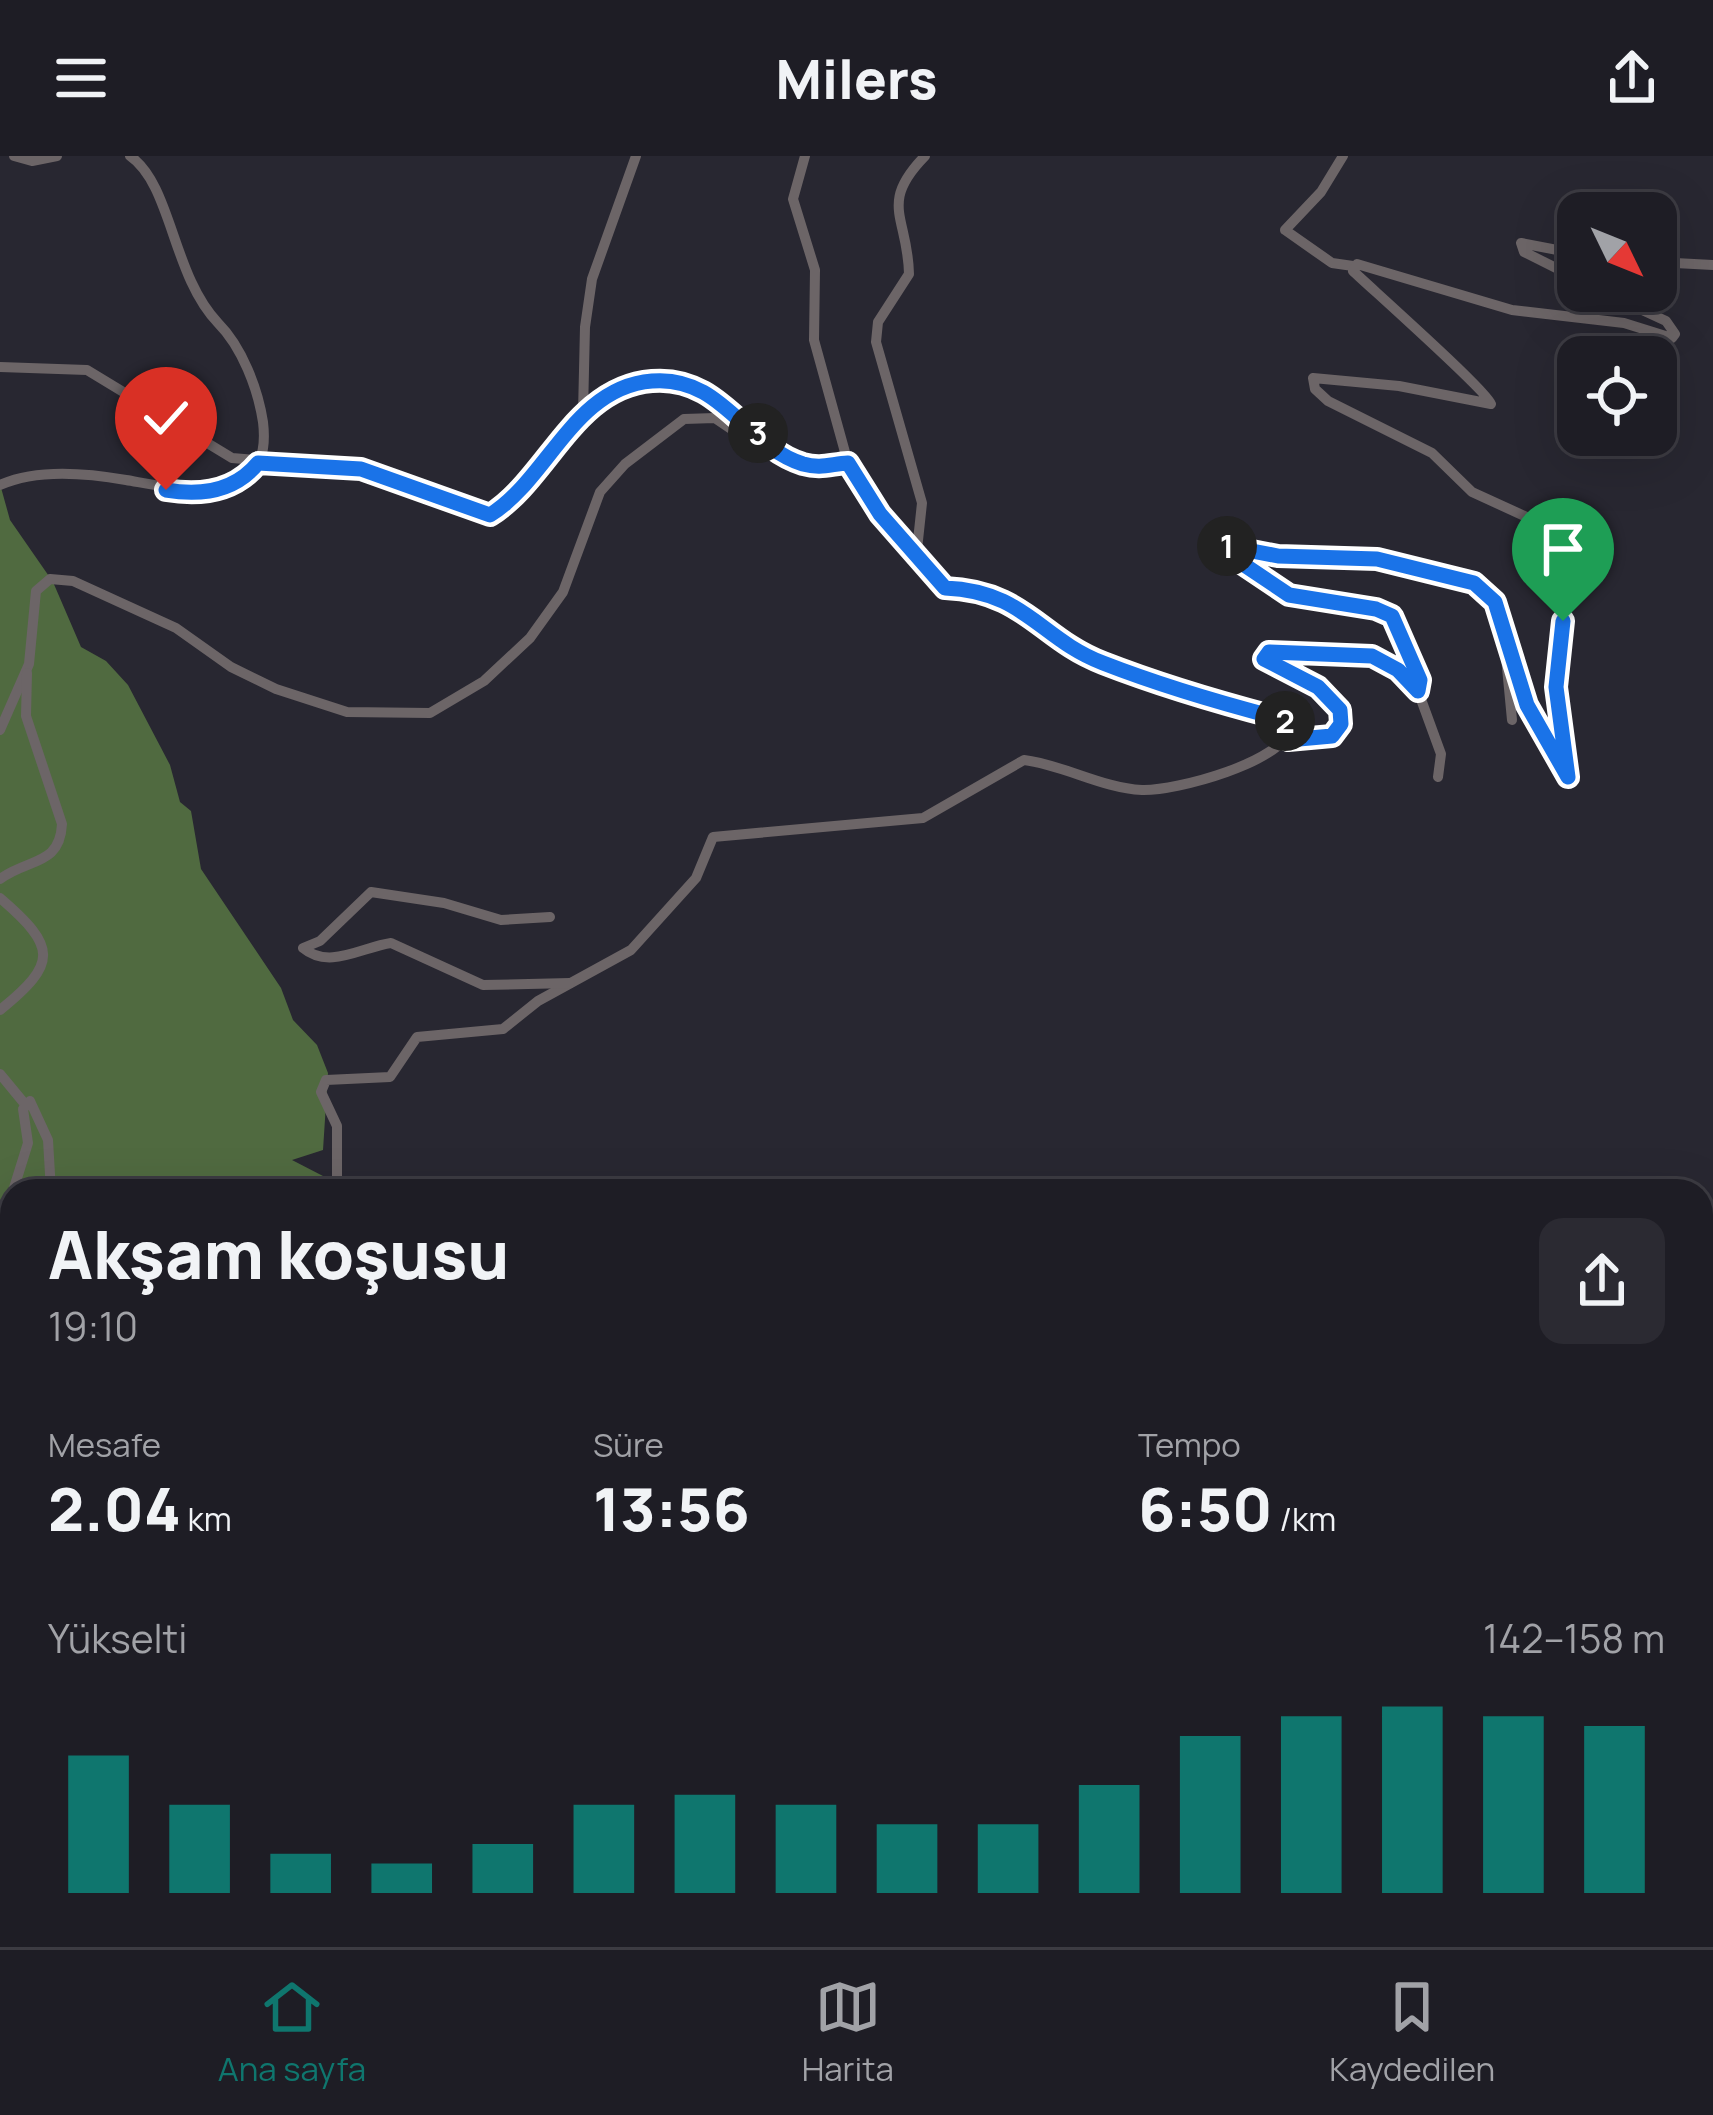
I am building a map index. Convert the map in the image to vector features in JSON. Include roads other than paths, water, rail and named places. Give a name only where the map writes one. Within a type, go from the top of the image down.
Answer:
[{"type":"street","points":[[14,156],[32,161],[57,156]]},
{"type":"street","points":[[0,485],[26,475],[68,474],[203,492],[242,480],[258,463],[262,420],[241,357],[199,301],[177,256],[158,191],[143,165],[130,156]]},
{"type":"street","points":[[584,413],[584,327],[592,279],[636,156]]},
{"type":"street","points":[[805,156],[793,199],[817,281],[814,340],[848,463],[916,559],[945,588],[966,587],[1020,607],[1098,662],[1188,696],[1282,719],[1291,727],[1288,740]]},
{"type":"street","points":[[916,559],[922,503],[876,342],[878,322],[909,274],[895,210],[897,191],[925,156]]},
{"type":"street","points":[[1343,156],[1318,194],[1285,230],[1332,263],[1363,263],[1512,310],[1624,323],[1672,338],[1675,334],[1666,321],[1646,312]]},
{"type":"street","points":[[1557,250],[1521,243],[1524,253],[1557,269]]},
{"type":"street","points":[[1677,263],[1713,265]]},
{"type":"street","points":[[1353,266],[1456,372],[1489,395],[1491,404],[1317,376],[1315,389],[1328,401],[1432,453],[1472,492],[1566,535],[1573,557],[1556,687],[1568,777],[1527,705],[1495,602],[1474,583],[1377,559],[1278,556],[1226,546],[1228,554],[1289,595],[1376,609],[1392,616],[1420,680],[1418,691]]},
{"type":"street","points":[[0,367],[87,370],[232,458],[361,469],[490,515],[584,413],[650,381],[700,386],[800,463]]},
{"type":"street","points":[[0,879],[53,856],[62,842],[62,824],[26,716],[36,591],[62,578],[176,628],[231,668],[276,689],[347,712],[436,711],[484,681],[534,633],[563,592],[600,492],[625,464],[684,419],[709,416],[768,454],[800,463],[830,469],[848,463]]},
{"type":"street","points":[[1553,567],[1563,621]]},
{"type":"street","points":[[1506,648],[1512,720]]},
{"type":"street","points":[[337,1179],[337,1126],[321,1092],[326,1080],[390,1077],[417,1037],[503,1029],[538,1001],[631,950],[696,878],[713,837],[725,832],[785,834],[837,822],[922,818],[1024,760],[1144,790],[1227,772],[1288,740],[1332,736],[1341,724],[1340,710],[1318,687],[1264,659],[1269,652],[1372,656],[1398,670],[1418,691],[1438,740],[1438,777]]},
{"type":"street","points":[[0,730],[27,670]]},
{"type":"street","points":[[550,917],[501,920],[444,903],[371,892],[320,941],[303,948],[310,955],[337,957],[391,943],[483,985],[520,988],[579,982]]},
{"type":"street","points":[[0,898],[36,927],[44,947],[42,972],[28,991],[0,1010]]},
{"type":"street","points":[[0,1074],[24,1103],[34,1106],[48,1140],[50,1179]]},
{"type":"street","points":[[17,1179],[28,1143],[24,1103]]}]
